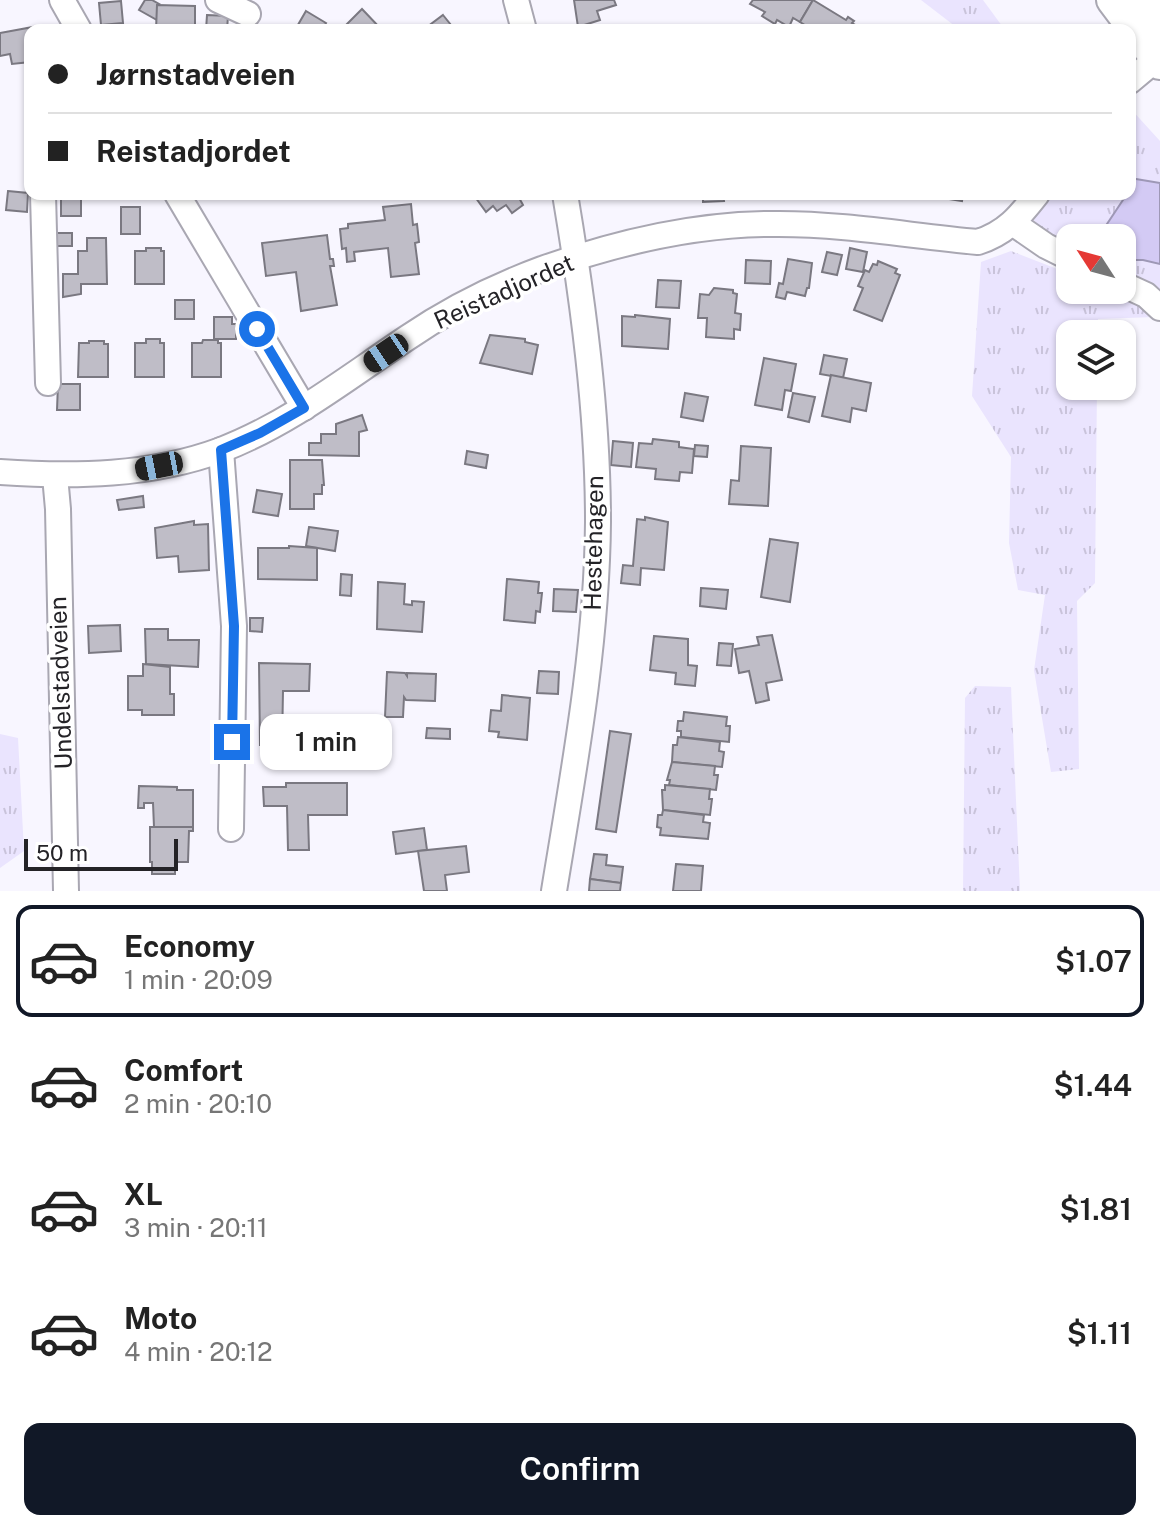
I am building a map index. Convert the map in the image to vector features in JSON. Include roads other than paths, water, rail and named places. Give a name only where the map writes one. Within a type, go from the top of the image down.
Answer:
[{"type":"main road","points":[[1112,0],[1131,24]]},
{"type":"main road","points":[[1143,0],[1160,24]]},
{"type":"main road","points":[[1136,31],[1159,60]]},
{"type":"street","points":[[62,0],[76,24]]},
{"type":"street","points":[[218,0],[248,14]]},
{"type":"street","points":[[516,0],[522,24]]},
{"type":"street","points":[[1136,77],[1159,60]]},
{"type":"street","points":[[43,200],[48,383]]},
{"type":"street","points":[[181,200],[304,408]]},
{"type":"street","name":"Hestehagen","points":[[554,891],[588,663],[598,521],[592,409],[576,259],[566,200]]},
{"type":"street","name":"Reistadjordet","points":[[0,472],[55,476],[130,471],[221,450],[260,433],[304,408],[453,310],[540,270],[625,243],[696,229],[777,224],[858,228],[978,242],[996,237],[1014,224],[1032,200]]},
{"type":"street","points":[[1014,224],[1056,251]]},
{"type":"street","points":[[1136,290],[1160,308]]},
{"type":"street","points":[[221,450],[234,626],[231,829]]},
{"type":"street","name":"Undelstadveien","points":[[55,476],[66,891]]}]
